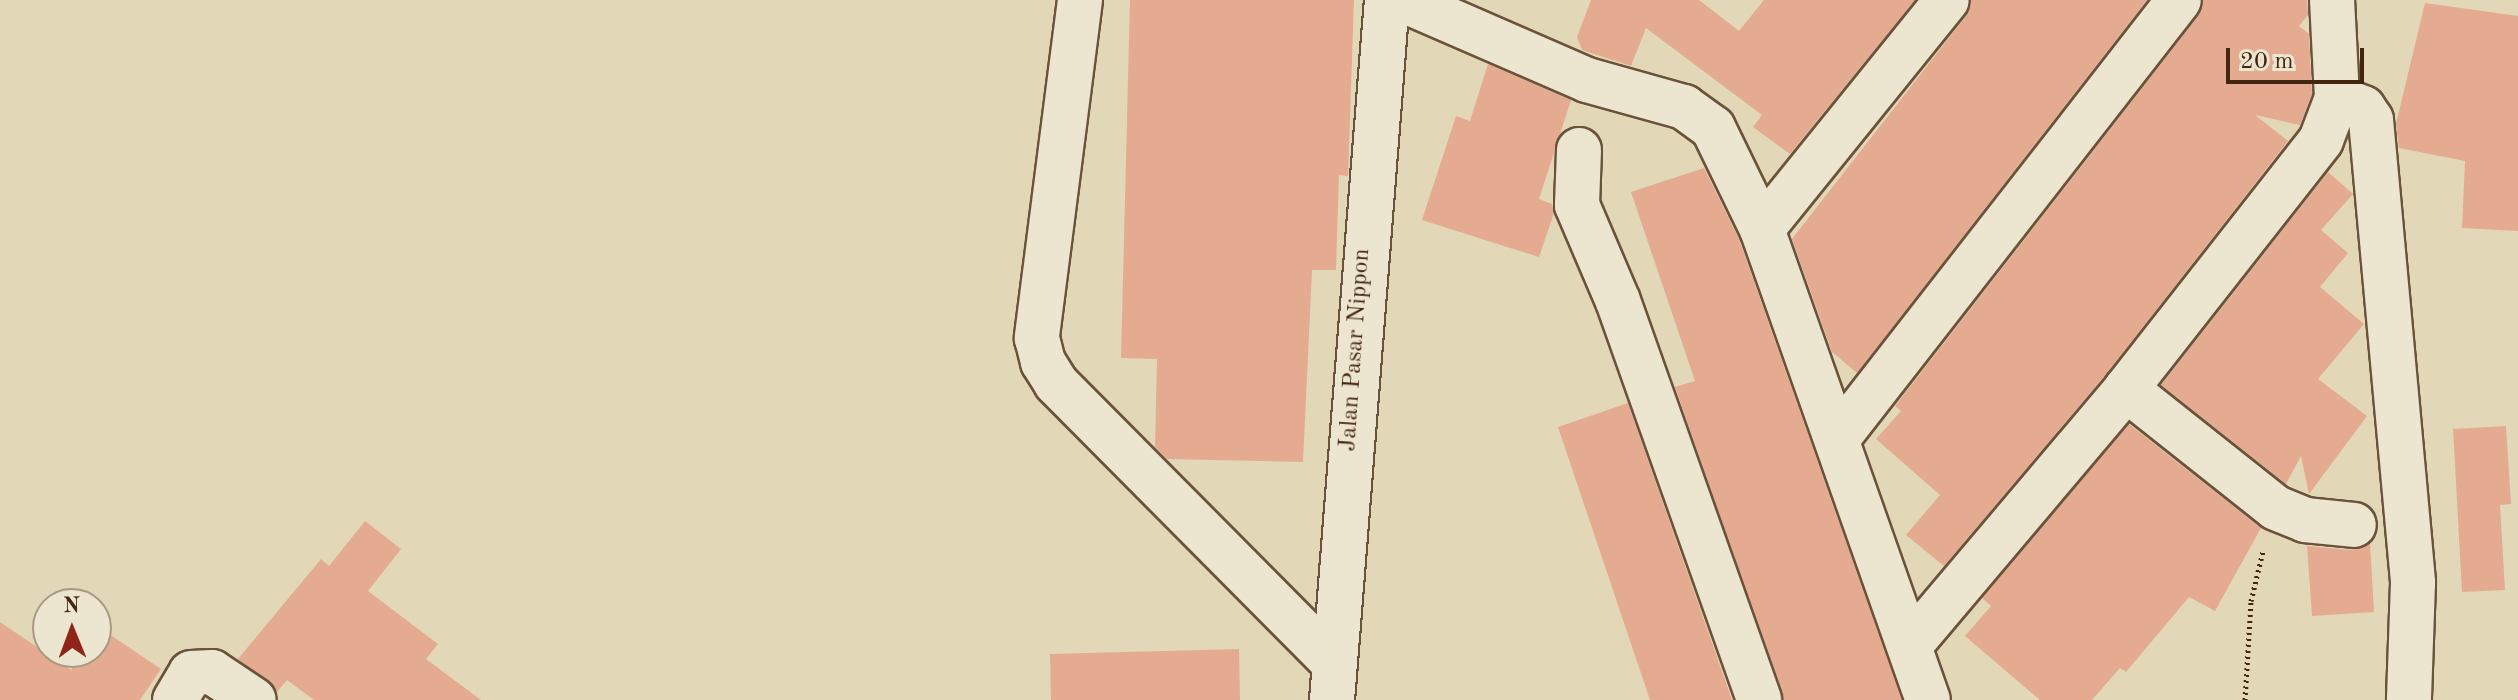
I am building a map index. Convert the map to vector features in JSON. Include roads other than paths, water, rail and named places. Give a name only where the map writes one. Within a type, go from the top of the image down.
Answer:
[{"type":"street","points":[[1080,0],[1037,338],[1043,362],[1056,383],[1332,681]]},
{"type":"street","name":"Jalan Pasar Nippon","points":[[1332,681],[1387,0]]},
{"type":"street","points":[[1403,0],[1587,80],[1699,116],[1723,142],[1762,229],[1928,700]]},
{"type":"street","points":[[1762,229],[1947,0]]},
{"type":"street","points":[[1837,439],[2179,0]]},
{"type":"street","points":[[1910,645],[2126,389],[2321,140],[2337,98],[2332,0]]},
{"type":"street","points":[[2337,98],[2363,108],[2371,120],[2413,583],[2409,700]]},
{"type":"street","points":[[1579,150],[1577,205],[1618,301],[1759,700]]},
{"type":"street","points":[[2126,389],[2276,508],[2305,520],[2354,525]]},
{"type":"street","points":[[175,700],[191,673],[212,672],[254,700]]}]
